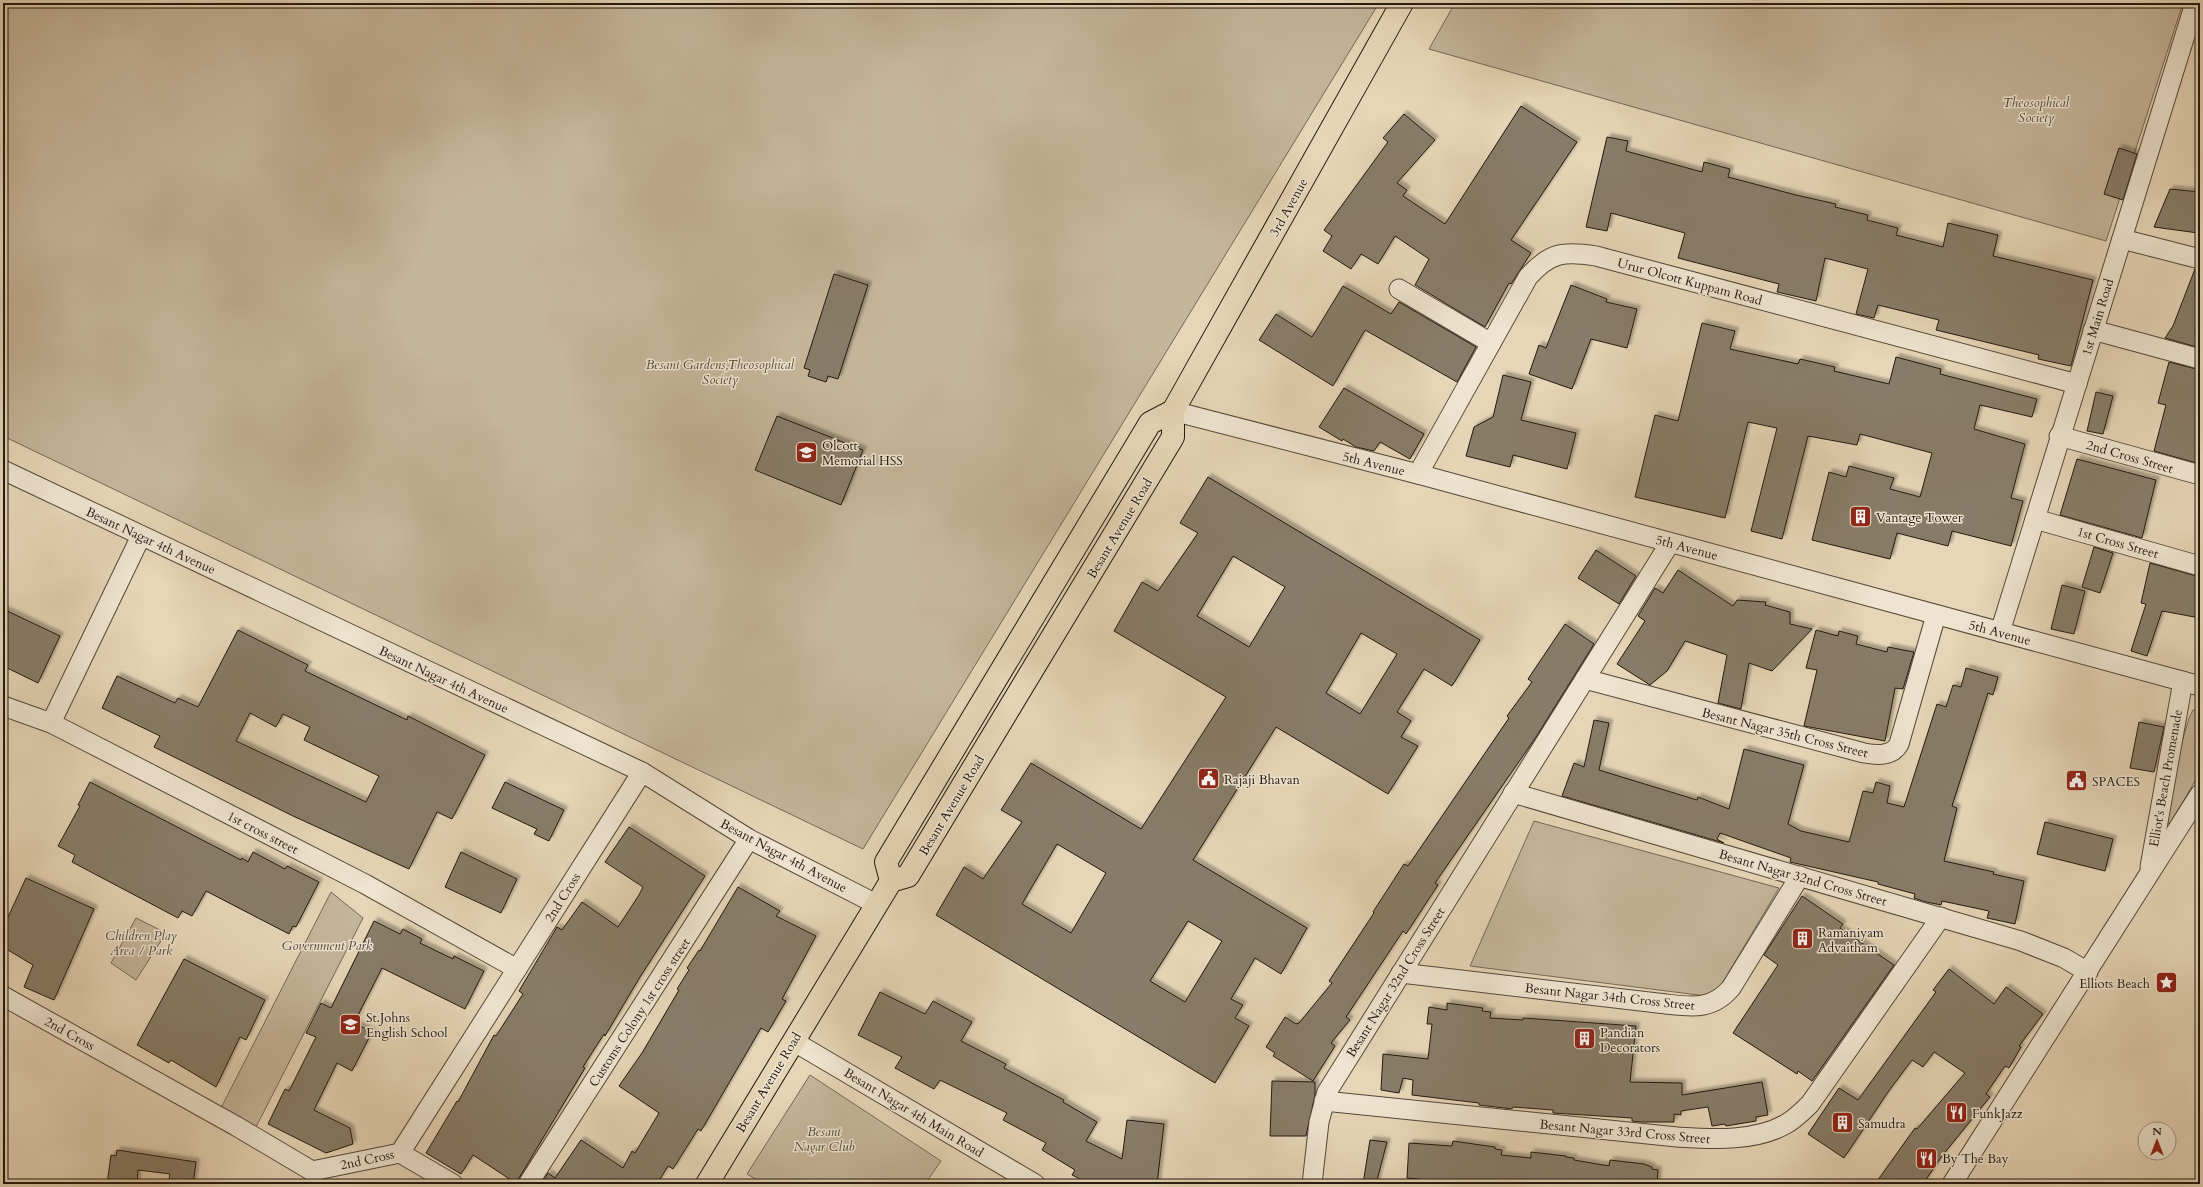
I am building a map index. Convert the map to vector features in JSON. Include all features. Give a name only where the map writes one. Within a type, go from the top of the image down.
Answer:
[{"type":"main road","name":"3rd Avenue","points":[[1173,411],[1402,3]]},
{"type":"main road","name":"Besant Avenue Road","points":[[706,1184],[876,904],[891,882],[886,862],[1150,423],[1173,411]]},
{"type":"street","name":"1st Main Road","points":[[2000,632],[2059,436],[2077,384],[2195,3]]},
{"type":"street","points":[[2122,239],[2200,259]]},
{"type":"street","name":"Urur Olcott Kuppam Road","points":[[1418,474],[1528,277],[1538,265],[1551,257],[1565,253],[1581,254],[1612,260],[2077,384]]},
{"type":"street","points":[[1399,289],[1490,343]]},
{"type":"street","points":[[2093,330],[2200,359]]},
{"type":"street","name":"5th Avenue","points":[[1173,411],[1418,474],[2191,683]]},
{"type":"street","name":"2nd Cross Street","points":[[2059,436],[2200,475]]},
{"type":"street","name":"Besant Nagar 4th Avenue","points":[[3,470],[642,772],[749,839],[876,904]]},
{"type":"street","name":"1st Cross Street","points":[[2035,519],[2200,566]]},
{"type":"street","points":[[51,723],[141,536]]},
{"type":"street","name":"Besant Nagar 32nd Cross Street","points":[[1312,1184],[1319,1122],[1324,1101],[1339,1071],[1670,543]]},
{"type":"street","name":"Besant Nagar 35th Cross Street","points":[[1585,680],[1864,753],[1885,754],[1897,749],[1899,744],[1936,615]]},
{"type":"street","name":"Elliot's Beach Promenade","points":[[2148,876],[2191,683]]},
{"type":"street","name":"1st cross street","points":[[3,706],[51,723],[366,884],[516,969]]},
{"type":"street","name":"2nd Cross","points":[[3,996],[202,1107],[311,1178],[400,1153],[642,772]]},
{"type":"street","name":"Besant Nagar 32nd Cross Street","points":[[1513,793],[2027,943],[2064,958],[2088,972]]},
{"type":"street","name":"Elliot's Beach Promenade","points":[[1952,1184],[2200,794]]},
{"type":"street","name":"Customs Colony 1st cross street","points":[[528,1184],[749,839]]},
{"type":"street","name":"Besant Nagar 34th Cross Street","points":[[1401,972],[1692,1007],[1712,1004],[1723,997],[1731,988],[1800,876]]},
{"type":"street","name":"Besant Nagar 33rd Cross Street","points":[[1324,1101],[1658,1136],[1721,1138],[1761,1133],[1786,1124],[1810,1104],[1941,917]]},
{"type":"street","name":"Besant Nagar 4th Main Road","points":[[793,1041],[1035,1184]]},
{"type":"street","points":[[400,1153],[453,1184]]},
{"type":"green space","name":"Besant Gardens,Theosophical Society","points":[[3,3],[1379,3],[863,849],[3,436]]},
{"type":"green space","name":"Theosophical Society","points":[[1455,3],[2183,3],[2106,241],[1429,49]]},
{"type":"green space","points":[[2200,709],[2200,772],[2172,821],[2164,827],[2161,815],[2189,718],[2193,710]]},
{"type":"green space","points":[[1534,821],[1779,888],[1714,997],[1470,966]]},
{"type":"green space","name":"Government Park","points":[[331,892],[363,918],[255,1129],[221,1108]]},
{"type":"green space","name":"Children Play Area / Park","points":[[136,918],[166,933],[136,980],[111,963]]},
{"type":"green space","name":"Besant Nagar Club","points":[[810,1075],[941,1161],[925,1184],[764,1184],[747,1174]]},
{"type":"building","points":[[1521,106],[1577,142],[1511,240],[1531,253],[1511,284],[1509,283],[1485,327],[1415,285],[1429,259],[1395,236],[1378,264],[1361,254],[1351,269],[1323,251],[1332,236],[1324,230],[1388,142],[1383,138],[1404,114],[1435,140],[1397,183],[1407,190],[1403,196],[1445,224]]},
{"type":"building","points":[[1607,137],[1628,141],[1626,151],[1702,172],[1704,162],[1730,169],[1728,177],[1836,204],[1835,207],[1868,215],[1867,220],[1898,228],[1896,235],[1943,247],[1948,223],[1998,235],[1993,256],[2093,280],[2071,366],[2038,359],[2039,355],[1936,330],[1939,320],[1878,305],[1874,318],[1856,314],[1868,269],[1825,258],[1816,301],[1777,292],[1779,284],[1678,258],[1685,233],[1611,213],[1607,231],[1586,227]]},
{"type":"building","points":[[2119,148],[2137,154],[2123,200],[2104,194]]},
{"type":"building","points":[[2170,189],[2200,192],[2200,225],[2198,233],[2154,227]]},
{"type":"building","points":[[2195,269],[2200,270],[2200,348],[2165,338],[2173,326]]},
{"type":"building","points":[[834,274],[868,285],[838,379],[828,376],[826,382],[808,376],[810,370],[804,368]]},
{"type":"building","points":[[1571,285],[1607,299],[1606,302],[1637,309],[1627,348],[1591,339],[1572,389],[1529,374],[1539,345],[1546,348]]},
{"type":"building","points":[[1343,286],[1391,314],[1399,302],[1476,347],[1457,382],[1365,330],[1333,386],[1259,340],[1276,314],[1312,337]]},
{"type":"building","points":[[1702,323],[1735,331],[1730,349],[1798,364],[1800,359],[1835,367],[1834,371],[1889,384],[1896,357],[1941,369],[1940,374],[2037,399],[2032,417],[1980,405],[1974,429],[2025,444],[2011,498],[2023,501],[2011,546],[1952,531],[1948,546],[1897,533],[1890,559],[1812,540],[1829,472],[1846,477],[1849,466],[1894,478],[1890,489],[1920,497],[1932,453],[1860,434],[1857,445],[1808,436],[1782,539],[1751,531],[1777,428],[1748,422],[1725,518],[1635,497],[1655,415],[1678,421]]},
{"type":"building","points":[[2169,362],[2200,370],[2200,464],[2154,451],[2166,405],[2158,403]]},
{"type":"building","points":[[1503,375],[1531,382],[1521,420],[1576,433],[1567,469],[1513,455],[1510,467],[1466,456],[1474,427],[1493,417]]},
{"type":"building","points":[[1344,388],[1424,434],[1410,459],[1380,442],[1374,451],[1356,447],[1343,439],[1342,441],[1319,427]]},
{"type":"building","points":[[2096,392],[2113,396],[2103,434],[2087,431]]},
{"type":"building","points":[[777,416],[863,450],[841,505],[755,470]]},
{"type":"building","points":[[2077,459],[2156,480],[2142,538],[2060,515]]},
{"type":"building","name":"Rajaji Bhavan","points":[[1208,477],[1480,640],[1452,686],[1424,669],[1397,712],[1411,721],[1401,737],[1418,746],[1388,794],[1276,727],[1193,860],[1307,928],[1281,974],[1255,958],[1231,999],[1243,1005],[1235,1018],[1249,1026],[1215,1083],[936,915],[964,867],[983,879],[1022,822],[1001,810],[1031,763],[1141,829],[1226,697],[1114,631],[1142,582],[1158,591],[1198,533],[1180,523]],"holes":[[[1233,556],[1285,587],[1249,647],[1197,616]],[[1361,633],[1397,654],[1360,714],[1326,693]],[[1057,844],[1106,873],[1071,933],[1022,904]],[[1188,921],[1222,941],[1185,1002],[1150,981]]]},
{"type":"building","points":[[2094,547],[2113,553],[2100,593],[2082,587]]},
{"type":"building","points":[[1596,550],[1636,576],[1619,604],[1578,578]]},
{"type":"building","points":[[2150,563],[2200,577],[2200,618],[2162,611],[2147,656],[2131,651],[2146,604],[2141,603]]},
{"type":"building","points":[[1678,570],[1733,606],[1737,600],[1766,602],[1765,605],[1790,612],[1790,624],[1812,629],[1772,671],[1749,663],[1741,709],[1718,703],[1727,655],[1685,641],[1667,671],[1650,685],[1617,664],[1645,621],[1638,616],[1655,588],[1663,593]]},
{"type":"building","points":[[2062,585],[2085,591],[2074,634],[2051,629]]},
{"type":"building","points":[[3,609],[60,636],[38,683],[3,666]]},
{"type":"building","points":[[1565,624],[1594,644],[1536,737],[1435,883],[1438,885],[1406,934],[1403,931],[1346,1017],[1350,1020],[1331,1043],[1335,1046],[1313,1081],[1273,1056],[1275,1053],[1266,1047],[1285,1017],[1296,1024],[1299,1023],[1332,983],[1329,981],[1404,864],[1408,866],[1509,718],[1507,716],[1532,682],[1528,679]]},
{"type":"building","points":[[238,630],[308,665],[305,671],[407,720],[408,716],[485,755],[452,819],[437,812],[409,869],[293,816],[154,747],[160,736],[102,708],[117,676],[175,703],[178,698],[198,707]],"holes":[[[250,713],[276,727],[283,714],[310,727],[304,740],[379,776],[366,802],[236,741]]]},
{"type":"building","points":[[1816,630],[1838,636],[1839,631],[1858,636],[1856,644],[1887,652],[1888,647],[1914,652],[1903,689],[1895,688],[1885,741],[1804,726],[1817,670],[1806,668]]},
{"type":"building","points":[[1966,668],[1998,677],[1993,695],[1988,693],[1952,806],[1957,808],[1944,861],[1994,872],[1993,874],[2024,881],[2015,924],[1987,918],[1989,911],[1942,901],[1941,905],[1926,902],[1914,898],[1915,894],[1878,884],[1878,882],[1790,862],[1791,858],[1720,833],[1717,839],[1724,843],[1562,796],[1574,763],[1584,767],[1594,720],[1609,723],[1599,770],[1697,800],[1698,797],[1729,809],[1744,749],[1804,765],[1788,824],[1801,831],[1849,842],[1863,791],[1873,793],[1876,782],[1890,786],[1887,803],[1904,807],[1937,704],[1946,707],[1953,685],[1961,687]]},
{"type":"building","points":[[2139,722],[2164,727],[2154,772],[2130,768]]},
{"type":"building","points":[[90,782],[241,860],[242,858],[248,862],[253,852],[285,869],[287,866],[319,882],[296,927],[293,926],[289,934],[206,891],[192,916],[182,911],[178,918],[72,862],[75,855],[58,846],[80,806],[78,805]]},
{"type":"building","points":[[505,782],[564,810],[549,841],[534,834],[537,829],[492,808]]},
{"type":"building","points":[[2045,822],[2113,839],[2105,871],[2037,854]]},
{"type":"building","points":[[629,827],[705,876],[640,977],[605,1036],[604,1034],[583,1067],[585,1068],[519,1178],[517,1184],[473,1155],[461,1174],[426,1153],[457,1101],[458,1102],[494,1035],[496,1036],[523,994],[519,991],[557,927],[562,930],[582,902],[618,927],[639,895],[643,887],[605,862]]},
{"type":"building","points":[[461,852],[517,879],[501,913],[445,887]]},
{"type":"building","points":[[26,878],[94,909],[54,1000],[24,987],[33,965],[3,947],[3,928]]},
{"type":"building","points":[[738,887],[780,911],[776,916],[816,936],[782,999],[786,1001],[768,1032],[761,1028],[701,1131],[698,1129],[673,1169],[668,1166],[657,1184],[541,1184],[548,1173],[555,1178],[581,1140],[623,1168],[632,1151],[635,1153],[659,1113],[619,1086],[642,1053],[679,990],[677,989],[689,970],[687,968],[699,950],[700,951]]},
{"type":"building","points":[[1802,896],[1843,924],[1840,928],[1894,965],[1812,1081],[1798,1071],[1797,1074],[1733,1033],[1778,965],[1764,955]]},
{"type":"building","points":[[374,921],[400,934],[403,929],[422,939],[420,943],[453,959],[454,956],[484,971],[465,1009],[382,968],[354,1023],[372,1032],[352,1071],[337,1063],[314,1110],[350,1128],[353,1144],[326,1153],[268,1124],[285,1089],[289,1091],[316,1037],[306,1033],[321,1003],[331,1008]]},
{"type":"building","points":[[184,959],[265,1000],[246,1040],[240,1037],[216,1087],[171,1060],[169,1063],[137,1045]]},
{"type":"building","points":[[1949,969],[1994,1004],[2006,987],[2043,1014],[2019,1046],[2021,1047],[2009,1068],[2005,1066],[1986,1094],[1990,1097],[1942,1156],[1923,1184],[1875,1184],[1915,1128],[1917,1129],[1965,1073],[1934,1052],[1923,1067],[1912,1060],[1888,1092],[1844,1158],[1808,1134],[1839,1088],[1858,1100],[1936,992],[1933,990]]},
{"type":"building","points":[[880,992],[925,1014],[933,1001],[972,1022],[961,1041],[1006,1064],[1004,1068],[1064,1100],[1063,1102],[1097,1122],[1086,1141],[1122,1159],[1127,1120],[1164,1124],[1157,1184],[1090,1184],[1072,1175],[1075,1170],[1042,1150],[1046,1143],[1003,1120],[1007,1113],[940,1080],[934,1089],[895,1068],[902,1057],[858,1035]]},
{"type":"building","points":[[1447,1003],[1483,1008],[1482,1011],[1491,1012],[1490,1018],[1523,1020],[1523,1018],[1636,1026],[1630,1082],[1682,1083],[1682,1095],[1762,1082],[1768,1115],[1756,1117],[1756,1121],[1726,1126],[1725,1124],[1712,1126],[1708,1107],[1681,1111],[1681,1115],[1674,1114],[1674,1122],[1640,1122],[1632,1121],[1632,1118],[1553,1113],[1553,1110],[1513,1107],[1512,1109],[1479,1105],[1479,1103],[1412,1095],[1413,1080],[1403,1078],[1399,1093],[1381,1090],[1383,1054],[1428,1059],[1432,1024],[1427,1024],[1429,1007],[1447,1010]]},
{"type":"building","points":[[1272,1081],[1315,1082],[1315,1095],[1306,1136],[1270,1136]]},
{"type":"building","points":[[1370,1140],[1387,1142],[1376,1184],[1363,1184]]},
{"type":"building","points":[[1453,1141],[1495,1147],[1495,1149],[1502,1150],[1501,1155],[1531,1158],[1531,1152],[1566,1156],[1574,1158],[1574,1160],[1609,1166],[1610,1160],[1644,1164],[1652,1167],[1652,1169],[1658,1170],[1657,1184],[1559,1184],[1538,1182],[1537,1184],[1468,1184],[1407,1178],[1409,1143],[1452,1146]]},
{"type":"building","points":[[117,1150],[196,1162],[193,1184],[168,1184],[170,1174],[138,1170],[137,1184],[107,1184],[111,1155],[116,1156]]},
{"type":"place","name":"Olcott Memorial HSS","points":[[806,452]]},
{"type":"place","name":"Vantage Tower","points":[[1860,517]]},
{"type":"place","name":"Rajaji Bhavan","points":[[1209,779]]},
{"type":"place","name":"SPACES","points":[[2077,781]]},
{"type":"place","name":"Ramaniyam Advaitham","points":[[1802,939]]},
{"type":"place","name":"Elliots Beach","points":[[2166,983]]},
{"type":"place","name":"St.Johns English School","points":[[351,1024]]},
{"type":"place","name":"Pandian Decorators","points":[[1585,1039]]},
{"type":"place","name":"FunkJazz","points":[[1957,1113]]},
{"type":"place","name":"Samudra","points":[[1842,1123]]},
{"type":"place","name":"By The Bay","points":[[1926,1158]]}]
